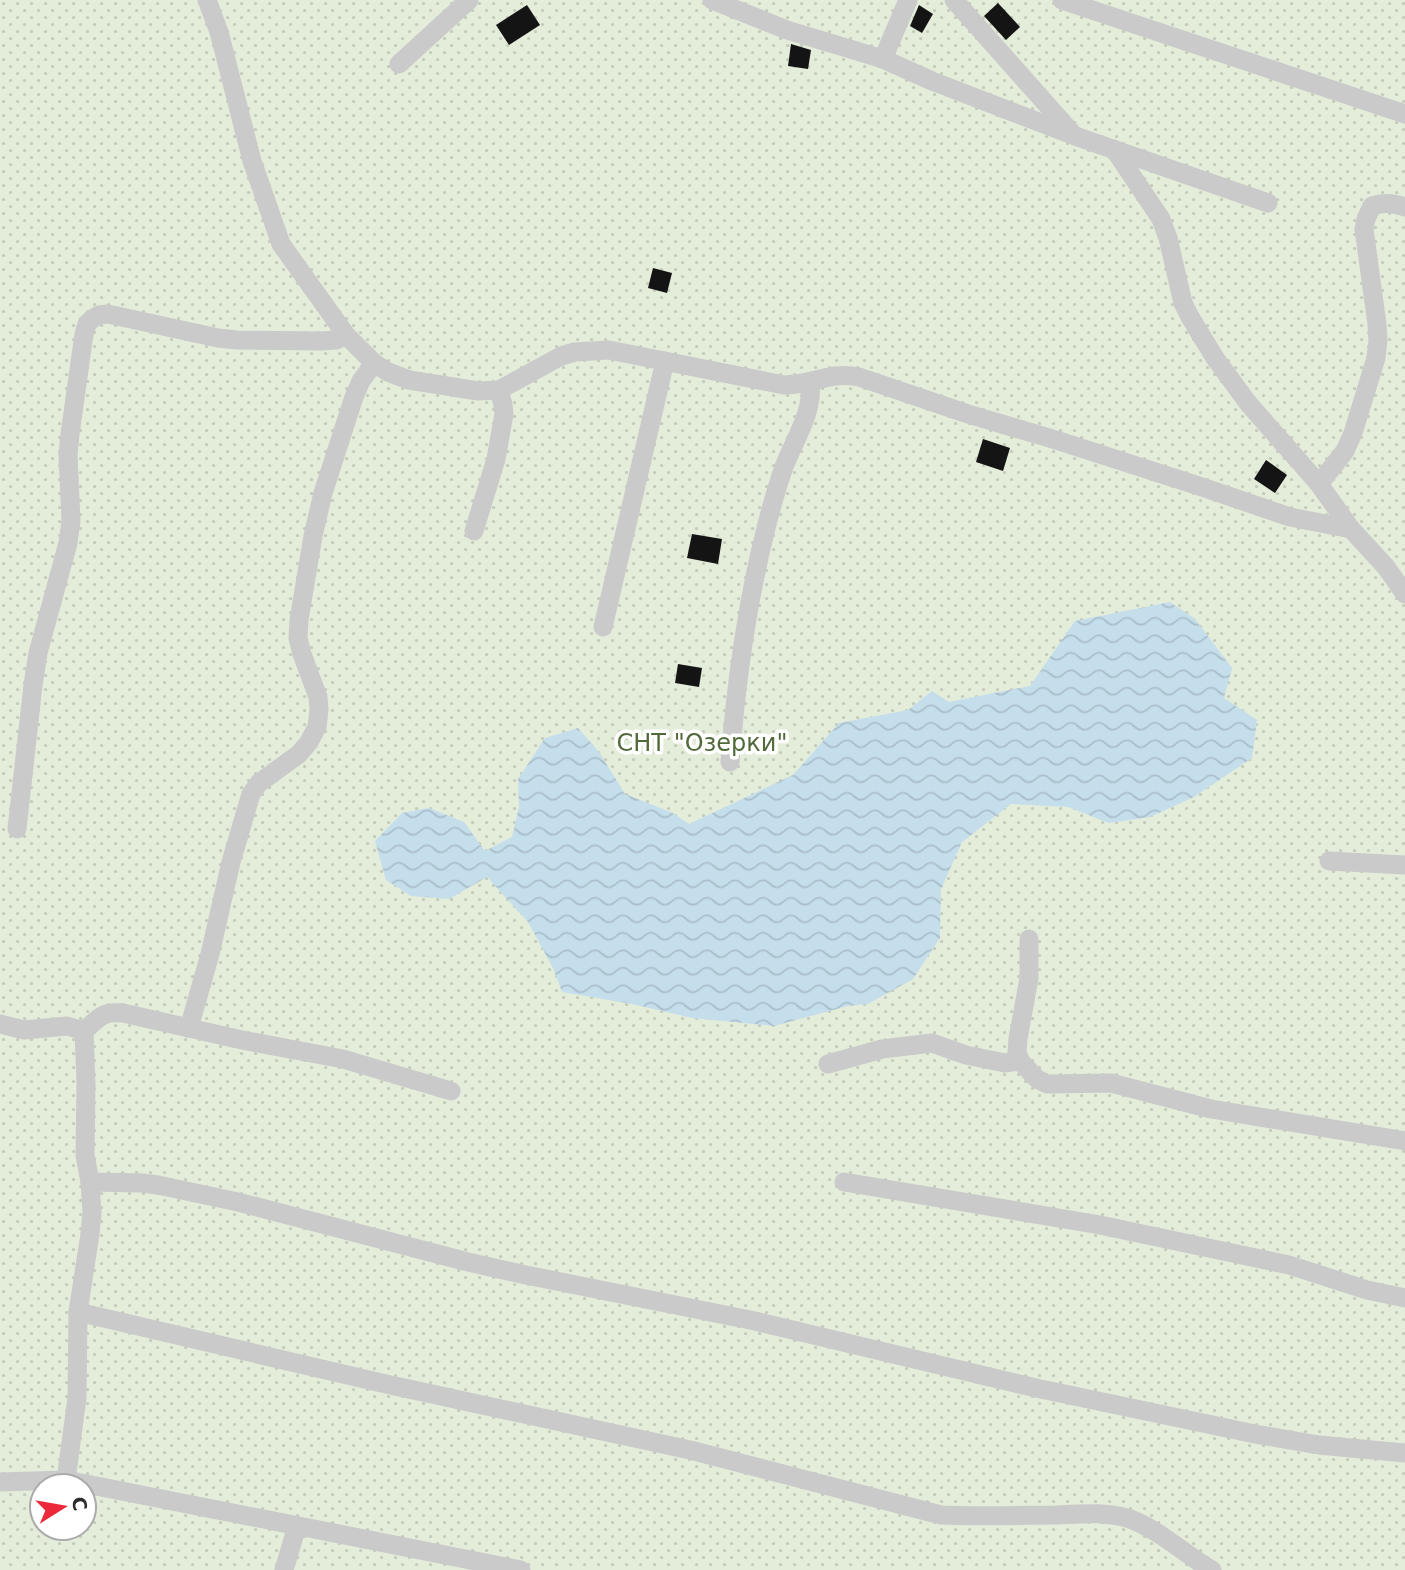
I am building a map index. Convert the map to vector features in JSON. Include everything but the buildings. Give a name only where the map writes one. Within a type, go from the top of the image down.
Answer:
[{"type":"street","points":[[207,0],[219,32],[252,161],[281,244],[345,335],[374,363],[388,372],[409,380],[478,391],[499,390],[561,356],[575,352],[609,350],[784,385],[844,374],[1290,517],[1352,528]]},
{"type":"street","points":[[399,64],[469,0]]},
{"type":"street","points":[[712,0],[787,30],[883,59],[932,81],[1075,136],[1268,203]]},
{"type":"street","points":[[883,59],[908,0]]},
{"type":"street","points":[[954,0],[1075,136]]},
{"type":"street","points":[[1062,0],[1405,114]]},
{"type":"street","points":[[1114,149],[1161,219],[1183,303],[1215,358],[1248,403],[1386,566],[1405,594]]},
{"type":"street","points":[[1319,484],[1345,451],[1376,358],[1377,332],[1364,229],[1366,219],[1372,206],[1383,203],[1405,207]]},
{"type":"street","points":[[17,829],[36,663],[68,543],[71,521],[69,434],[87,324],[99,315],[108,314],[236,340],[320,341],[336,340],[345,335]]},
{"type":"street","points":[[603,627],[666,361]]},
{"type":"street","points":[[189,1028],[251,794],[259,783],[299,754],[317,727],[318,697],[298,638],[299,620],[323,493],[354,397],[374,363]]},
{"type":"street","points":[[730,762],[745,629],[766,526],[784,466],[810,405],[810,382]]},
{"type":"street","points":[[474,531],[496,458],[504,414],[499,390]]},
{"type":"street","points":[[1329,861],[1405,865]]},
{"type":"street","points":[[1029,939],[1029,978],[1017,1052],[1020,1061],[1037,1079],[1047,1084],[1111,1083],[1211,1109],[1405,1140]]},
{"type":"street","points":[[84,1031],[103,1014],[123,1013],[343,1059],[451,1091]]},
{"type":"street","points":[[0,1024],[24,1030],[68,1026],[84,1031]]},
{"type":"street","points":[[67,1472],[77,1398],[78,1312],[92,1213],[85,1155],[84,1031]]},
{"type":"street","points":[[828,1064],[882,1049],[932,1043],[966,1055],[1005,1063],[1020,1061]]},
{"type":"street","points":[[90,1182],[158,1185],[238,1202],[503,1270],[755,1321],[1036,1388],[1241,1432],[1319,1445],[1405,1452]]},
{"type":"street","points":[[844,1182],[1124,1230],[1289,1265],[1367,1290],[1405,1298]]},
{"type":"street","points":[[78,1312],[386,1384],[690,1450],[942,1515],[1109,1514],[1127,1518],[1147,1526],[1212,1570]]},
{"type":"street","points":[[0,1482],[28,1481]]},
{"type":"street","points":[[98,1486],[521,1570]]},
{"type":"street","points":[[284,1570],[297,1526]]},
{"type":"green space","name":"СНТ \"Озерки\"","points":[[0,0],[1405,0],[1405,1570],[0,1570]]},
{"type":"water","points":[[1170,602],[1195,619],[1232,668],[1224,698],[1257,720],[1252,758],[1194,797],[1150,817],[1109,823],[1068,807],[1011,804],[962,842],[941,889],[940,938],[913,979],[868,1004],[848,1006],[774,1026],[692,1018],[562,992],[553,968],[528,922],[487,877],[449,899],[411,896],[386,880],[375,841],[402,813],[429,808],[464,822],[485,851],[512,837],[519,807],[518,779],[545,738],[578,728],[599,752],[625,794],[673,813],[689,824],[793,775],[839,723],[908,710],[932,691],[949,702],[1030,686],[1075,621]]}]
